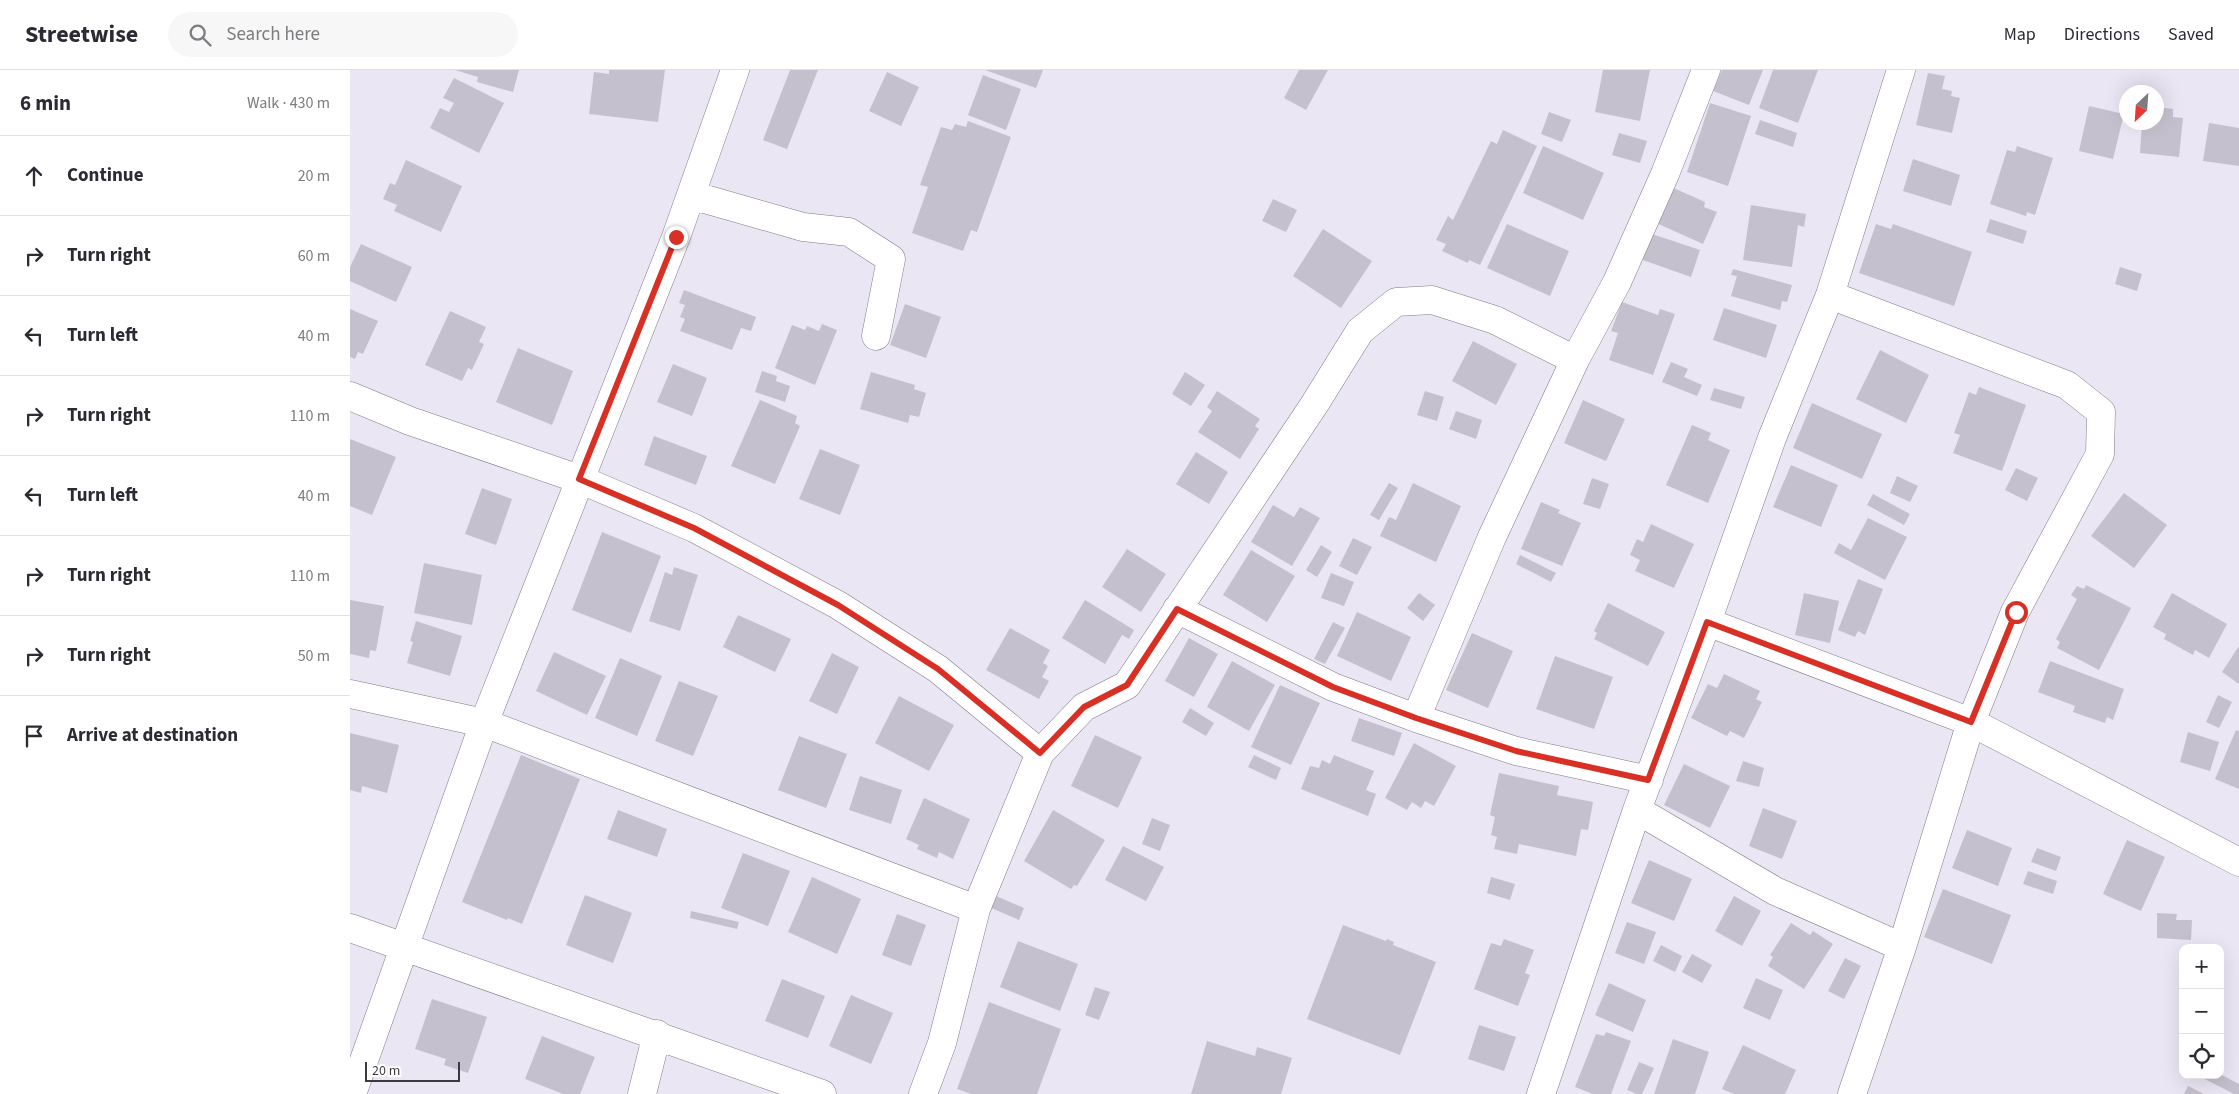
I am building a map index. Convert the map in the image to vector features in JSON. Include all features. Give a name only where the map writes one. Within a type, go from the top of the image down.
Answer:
[{"type":"street","points":[[352,1094],[406,947],[484,723],[691,195],[735,70]]},
{"type":"street","points":[[1416,718],[1492,537],[1575,360],[1616,282],[1665,174],[1706,70]]},
{"type":"street","points":[[1541,1094],[1636,810],[1707,622],[1772,438],[1830,295],[1901,70]]},
{"type":"street","points":[[691,195],[802,228],[849,232],[891,259],[876,336]]},
{"type":"street","points":[[1830,295],[2067,385],[2101,412],[2100,454],[2016,612],[1971,722],[1902,947],[1852,1094]]},
{"type":"street","points":[[923,1094],[942,1042],[976,909],[1040,753],[1084,707],[1127,685],[1314,405],[1360,331],[1396,302],[1432,300],[1495,320],[1575,360]]},
{"type":"street","points":[[350,396],[410,421],[579,479],[694,528],[838,605],[938,669],[1040,753]]},
{"type":"street","points":[[1177,609],[1333,687],[1416,718],[1516,751],[1648,780]]},
{"type":"street","points":[[1707,622],[1971,722],[2239,862]]},
{"type":"street","points":[[350,694],[484,723],[976,909]]},
{"type":"street","points":[[1636,810],[1775,890],[1902,947]]},
{"type":"street","points":[[350,928],[657,1034],[822,1094]]},
{"type":"street","points":[[642,1094],[657,1034]]},
{"type":"building","points":[[455,70],[519,70],[513,92],[477,82],[478,77]]},
{"type":"building","points":[[609,70],[665,70],[658,122],[589,114],[594,72],[609,74]]},
{"type":"building","points":[[790,70],[818,70],[787,149],[763,140]]},
{"type":"building","points":[[985,70],[1043,70],[1036,88]]},
{"type":"building","points":[[1299,70],[1328,70],[1306,110],[1284,98]]},
{"type":"building","points":[[1603,70],[1650,70],[1640,121],[1595,112]]},
{"type":"building","points":[[1722,70],[1763,70],[1749,105],[1713,91]]},
{"type":"building","points":[[1773,70],[1818,70],[1798,123],[1759,108]]},
{"type":"building","points":[[887,72],[919,87],[901,126],[869,111]]},
{"type":"building","points":[[1928,73],[1945,76],[1942,89],[1952,91],[1951,96],[1960,98],[1952,133],[1916,125]]},
{"type":"building","points":[[983,75],[1021,89],[1006,130],[968,115]]},
{"type":"building","points":[[454,78],[504,103],[479,153],[430,128],[440,108],[449,112],[454,103],[443,98]]},
{"type":"building","points":[[1710,103],[1751,116],[1728,186],[1687,172]]},
{"type":"building","points":[[2089,106],[2119,113],[2120,130],[2113,159],[2079,151]]},
{"type":"building","points":[[2164,108],[2173,109],[2173,117],[2183,118],[2179,157],[2140,153],[2141,130],[2164,130]]},
{"type":"building","points":[[1549,112],[1571,120],[1562,142],[1541,134]]},
{"type":"building","points":[[1760,120],[1797,133],[1793,147],[1755,134]]},
{"type":"building","points":[[968,121],[1011,137],[977,232],[971,230],[963,251],[912,233],[928,187],[920,185],[941,127],[952,130],[955,124],[966,127]]},
{"type":"building","points":[[2209,123],[2239,128],[2239,166],[2203,161]]},
{"type":"building","points":[[1503,130],[1537,146],[1480,265],[1469,260],[1468,263],[1442,251],[1446,244],[1436,240],[1448,216],[1453,220],[1491,141],[1497,144]]},
{"type":"building","points":[[1619,133],[1647,141],[1640,163],[1612,155]]},
{"type":"building","points":[[1543,146],[1604,173],[1583,220],[1523,193]]},
{"type":"building","points":[[2017,146],[2053,158],[2035,215],[2027,212],[2026,216],[1990,204],[2007,150],[2015,152]]},
{"type":"building","points":[[1913,159],[1960,175],[1951,206],[1903,191]]},
{"type":"building","points":[[406,160],[462,186],[441,232],[394,211],[397,205],[383,199],[390,183],[395,185]]},
{"type":"building","points":[[1669,186],[1705,202],[1704,207],[1717,212],[1703,244],[1654,222]]},
{"type":"building","points":[[1273,199],[1297,210],[1286,232],[1262,221]]},
{"type":"building","points":[[1751,205],[1806,214],[1804,227],[1798,225],[1792,267],[1743,260]]},
{"type":"building","points":[[1990,219],[2027,231],[2023,244],[1986,232]]},
{"type":"building","points":[[1507,224],[1569,251],[1550,296],[1487,268]]},
{"type":"building","points":[[1876,224],[1891,229],[1893,224],[1972,252],[1954,306],[1859,273]]},
{"type":"building","points":[[1323,229],[1372,261],[1341,308],[1293,276]]},
{"type":"building","points":[[1649,233],[1700,250],[1691,277],[1640,259]]},
{"type":"building","points":[[361,244],[412,267],[396,302],[350,281],[350,267]]},
{"type":"building","points":[[2120,267],[2142,274],[2137,291],[2115,284]]},
{"type":"building","points":[[1733,269],[1792,285],[1787,302],[1782,301],[1780,310],[1731,296],[1737,276],[1731,275]]},
{"type":"building","points":[[684,290],[756,317],[751,331],[741,328],[732,350],[680,331],[685,319],[680,317],[685,305],[679,303]]},
{"type":"building","points":[[1622,302],[1658,315],[1660,309],[1675,314],[1653,375],[1609,360],[1618,333],[1611,331]]},
{"type":"building","points":[[905,304],[941,317],[926,358],[890,345]]},
{"type":"building","points":[[1724,308],[1777,325],[1766,358],[1713,340]]},
{"type":"building","points":[[350,309],[378,321],[363,354],[358,352],[355,359],[350,357]]},
{"type":"building","points":[[450,311],[486,327],[479,342],[484,344],[472,370],[468,368],[462,381],[425,365]]},
{"type":"building","points":[[822,324],[837,330],[815,385],[775,368],[792,325],[805,330],[807,326],[819,331]]},
{"type":"building","points":[[1473,341],[1517,364],[1496,405],[1452,381]]},
{"type":"building","points":[[518,348],[573,371],[552,425],[496,402]]},
{"type":"building","points":[[1880,350],[1929,375],[1906,423],[1856,399]]},
{"type":"building","points":[[1671,362],[1688,369],[1684,377],[1702,385],[1697,396],[1662,382]]},
{"type":"building","points":[[673,364],[707,378],[692,416],[657,402]]},
{"type":"building","points":[[762,371],[777,376],[776,381],[790,386],[785,402],[755,392]]},
{"type":"building","points":[[871,372],[915,385],[914,389],[926,393],[919,417],[910,415],[908,423],[860,409]]},
{"type":"building","points":[[1185,372],[1205,385],[1191,406],[1172,394]]},
{"type":"building","points":[[1979,387],[2026,405],[2002,471],[1953,453],[1960,435],[1954,433],[1969,392],[1976,395]]},
{"type":"building","points":[[1714,388],[1745,397],[1741,409],[1710,400]]},
{"type":"building","points":[[1217,391],[1260,419],[1255,426],[1259,429],[1240,459],[1198,432],[1212,411],[1207,407]]},
{"type":"building","points":[[1425,391],[1444,397],[1437,421],[1417,415]]},
{"type":"building","points":[[760,400],[797,416],[795,423],[800,426],[775,484],[731,466]]},
{"type":"building","points":[[1583,400],[1625,419],[1606,461],[1564,443]]},
{"type":"building","points":[[1812,403],[1882,434],[1862,479],[1793,448]]},
{"type":"building","points":[[1456,411],[1482,420],[1476,439],[1449,429]]},
{"type":"building","points":[[1692,425],[1711,433],[1708,440],[1730,450],[1708,503],[1666,485]]},
{"type":"building","points":[[654,436],[707,456],[696,485],[644,465]]},
{"type":"building","points":[[350,439],[396,457],[372,515],[350,506]]},
{"type":"building","points":[[820,449],[860,465],[840,515],[799,499]]},
{"type":"building","points":[[1196,452],[1228,472],[1209,504],[1176,484]]},
{"type":"building","points":[[1791,465],[1838,485],[1821,527],[1773,507]]},
{"type":"building","points":[[2016,468],[2038,478],[2027,501],[2005,490]]},
{"type":"building","points":[[1897,476],[1918,486],[1910,502],[1890,493]]},
{"type":"building","points":[[1592,478],[1609,484],[1600,509],[1583,504]]},
{"type":"building","points":[[1389,483],[1398,488],[1379,520],[1370,515]]},
{"type":"building","points":[[1413,483],[1461,506],[1436,562],[1380,536],[1389,517],[1396,520]]},
{"type":"building","points":[[482,488],[512,499],[496,545],[465,534]]},
{"type":"building","points":[[2124,493],[2167,525],[2134,568],[2091,536]]},
{"type":"building","points":[[1873,494],[1910,514],[1904,525],[1867,505]]},
{"type":"building","points":[[1541,502],[1560,510],[1558,513],[1581,523],[1562,566],[1521,549]]},
{"type":"building","points":[[1273,505],[1294,517],[1300,507],[1320,518],[1292,566],[1251,542]]},
{"type":"building","points":[[1868,518],[1907,537],[1885,580],[1834,553],[1839,543],[1851,550]]},
{"type":"building","points":[[1651,524],[1694,544],[1674,588],[1635,571],[1640,560],[1630,555],[1637,539],[1643,542]]},
{"type":"building","points":[[602,532],[661,556],[631,633],[572,610]]},
{"type":"building","points":[[1353,538],[1372,547],[1357,575],[1339,566]]},
{"type":"building","points":[[1321,545],[1332,552],[1317,577],[1306,570]]},
{"type":"building","points":[[1127,549],[1166,574],[1141,612],[1102,587]]},
{"type":"building","points":[[1251,550],[1295,576],[1267,622],[1223,595]]},
{"type":"building","points":[[1520,555],[1556,573],[1551,582],[1516,564]]},
{"type":"building","points":[[424,563],[482,575],[472,625],[414,613]]},
{"type":"building","points":[[674,567],[698,575],[680,631],[649,621],[665,572],[672,575]]},
{"type":"building","points":[[1331,573],[1354,582],[1344,606],[1321,598]]},
{"type":"building","points":[[1858,579],[1883,589],[1865,635],[1858,631],[1855,637],[1838,630]]},
{"type":"building","points":[[2086,585],[2131,608],[2099,670],[2057,648],[2060,642],[2056,639],[2077,599],[2071,595],[2077,586],[2084,589]]},
{"type":"building","points":[[1419,593],[1435,605],[1423,621],[1407,608]]},
{"type":"building","points":[[1804,593],[1839,601],[1830,643],[1795,635]]},
{"type":"building","points":[[2172,593],[2227,624],[2209,658],[2195,650],[2193,655],[2164,639],[2166,634],[2153,627]]},
{"type":"building","points":[[350,600],[384,606],[376,651],[370,650],[369,658],[350,654]]},
{"type":"building","points":[[1085,600],[1134,630],[1129,639],[1122,635],[1105,664],[1062,638]]},
{"type":"building","points":[[1608,603],[1665,632],[1648,666],[1594,639],[1597,633],[1594,631]]},
{"type":"building","points":[[1357,612],[1411,637],[1391,681],[1337,656]]},
{"type":"building","points":[[738,615],[791,639],[775,672],[723,647]]},
{"type":"building","points":[[416,621],[462,636],[450,676],[407,663],[413,642],[410,641]]},
{"type":"building","points":[[1333,622],[1345,628],[1325,664],[1314,659]]},
{"type":"building","points":[[1010,628],[1050,650],[1043,663],[1048,666],[1042,677],[1049,681],[1039,699],[986,670]]},
{"type":"building","points":[[1472,633],[1513,651],[1488,708],[1446,690]]},
{"type":"building","points":[[1189,638],[1218,654],[1194,697],[1165,681]]},
{"type":"building","points":[[2239,646],[2239,684],[2222,672]]},
{"type":"building","points":[[554,652],[606,676],[587,715],[536,691]]},
{"type":"building","points":[[832,653],[859,667],[837,714],[809,701]]},
{"type":"building","points":[[1555,656],[1613,677],[1594,729],[1536,709]]},
{"type":"building","points":[[620,658],[662,676],[637,736],[595,718]]},
{"type":"building","points":[[1232,661],[1275,685],[1249,731],[1207,707]]},
{"type":"building","points":[[2050,661],[2124,689],[2113,720],[2107,717],[2105,723],[2073,712],[2075,706],[2038,692]]},
{"type":"building","points":[[1724,674],[1760,691],[1756,699],[1762,702],[1744,738],[1730,731],[1727,736],[1691,718],[1708,684],[1717,688]]},
{"type":"building","points":[[679,681],[718,696],[693,756],[655,741]]},
{"type":"building","points":[[1280,685],[1320,703],[1291,765],[1251,747]]},
{"type":"building","points":[[2218,695],[2232,702],[2219,728],[2206,722]]},
{"type":"building","points":[[899,696],[954,725],[929,771],[875,743]]},
{"type":"building","points":[[1190,708],[1214,723],[1206,736],[1182,722]]},
{"type":"building","points":[[1359,718],[1402,733],[1394,756],[1351,741]]},
{"type":"building","points":[[2236,730],[2239,731],[2239,789],[2215,779]]},
{"type":"building","points":[[2188,732],[2219,742],[2210,771],[2180,762]]},
{"type":"building","points":[[350,733],[399,745],[387,793],[362,786],[361,793],[350,790]]},
{"type":"building","points":[[1095,735],[1142,757],[1118,808],[1071,786]]},
{"type":"building","points":[[799,736],[847,754],[826,808],[778,790]]},
{"type":"building","points":[[1414,743],[1456,766],[1434,806],[1425,801],[1421,808],[1412,802],[1407,810],[1385,798]]},
{"type":"building","points":[[521,755],[580,779],[522,924],[462,902]]},
{"type":"building","points":[[1254,755],[1281,768],[1276,780],[1248,767]]},
{"type":"building","points":[[1334,755],[1374,771],[1366,790],[1376,794],[1368,816],[1301,789],[1310,766],[1319,768],[1322,760],[1330,764]]},
{"type":"building","points":[[1743,761],[1764,768],[1759,787],[1736,781]]},
{"type":"building","points":[[1684,764],[1730,786],[1710,828],[1664,805]]},
{"type":"building","points":[[1499,773],[1559,786],[1557,795],[1593,802],[1588,830],[1581,829],[1576,856],[1519,844],[1517,854],[1494,849],[1497,837],[1491,835],[1495,817],[1490,815]]},
{"type":"building","points":[[860,776],[902,790],[891,824],[849,810]]},
{"type":"building","points":[[924,798],[970,819],[953,859],[939,852],[937,858],[917,849],[919,845],[906,839]]},
{"type":"building","points":[[1763,808],[1797,821],[1782,859],[1749,846]]},
{"type":"building","points":[[618,810],[667,829],[657,857],[607,839]]},
{"type":"building","points":[[1053,810],[1105,840],[1077,886],[1074,885],[1071,889],[1024,861]]},
{"type":"building","points":[[1152,818],[1170,825],[1160,851],[1142,844]]},
{"type":"building","points":[[1967,830],[2012,848],[1998,886],[1952,868]]},
{"type":"building","points":[[2127,840],[2165,857],[2141,911],[2103,894]]},
{"type":"building","points":[[1123,846],[1164,867],[1146,901],[1105,880]]},
{"type":"building","points":[[2037,848],[2061,857],[2056,871],[2031,862]]},
{"type":"building","points":[[743,853],[790,871],[768,926],[721,908]]},
{"type":"building","points":[[1649,860],[1692,879],[1674,921],[1631,903]]},
{"type":"building","points":[[2028,871],[2057,881],[2053,894],[2023,884]]},
{"type":"building","points":[[812,877],[861,899],[837,954],[788,932]]},
{"type":"building","points":[[1491,877],[1515,884],[1510,900],[1487,893]]},
{"type":"building","points":[[1943,889],[2011,915],[1992,964],[1924,937]]},
{"type":"building","points":[[585,895],[632,913],[613,963],[566,945]]},
{"type":"building","points":[[994,895],[1024,908],[1019,920],[989,907]]},
{"type":"building","points":[[1734,896],[1761,911],[1742,946],[1715,931]]},
{"type":"building","points":[[691,911],[739,922],[737,929],[690,918]]},
{"type":"building","points":[[2157,913],[2177,914],[2176,920],[2192,920],[2191,940],[2157,938]]},
{"type":"building","points":[[897,914],[926,925],[911,966],[882,955]]},
{"type":"building","points":[[1627,922],[1656,932],[1644,964],[1615,953]]},
{"type":"building","points":[[1791,923],[1810,935],[1813,931],[1833,944],[1804,989],[1768,966],[1773,957],[1770,955]]},
{"type":"building","points":[[1343,925],[1386,941],[1387,939],[1394,942],[1393,945],[1436,962],[1400,1055],[1307,1019]]},
{"type":"building","points":[[1504,939],[1534,950],[1525,973],[1530,975],[1518,1006],[1474,989],[1491,943],[1501,946]]},
{"type":"building","points":[[1018,941],[1078,964],[1060,1011],[1000,987]]},
{"type":"building","points":[[1661,945],[1682,956],[1675,972],[1653,961]]},
{"type":"building","points":[[1692,954],[1712,965],[1702,983],[1682,972]]},
{"type":"building","points":[[1845,958],[1861,966],[1844,999],[1828,991]]},
{"type":"building","points":[[1756,978],[1783,990],[1770,1020],[1743,1008]]},
{"type":"building","points":[[782,979],[825,996],[808,1038],[765,1021]]},
{"type":"building","points":[[1609,983],[1646,1000],[1633,1032],[1595,1015]]},
{"type":"building","points":[[1095,987],[1110,992],[1099,1020],[1085,1015]]},
{"type":"building","points":[[851,995],[893,1013],[871,1064],[829,1046]]},
{"type":"building","points":[[432,999],[487,1017],[468,1073],[444,1065],[446,1059],[415,1049]]},
{"type":"building","points":[[989,1002],[1061,1029],[1037,1094],[971,1094],[957,1089]]},
{"type":"building","points":[[1479,1025],[1516,1037],[1504,1071],[1468,1059]]},
{"type":"building","points":[[1606,1032],[1631,1041],[1611,1094],[1593,1094],[1575,1087],[1596,1034],[1604,1036]]},
{"type":"building","points":[[542,1036],[595,1057],[580,1094],[563,1094],[525,1079]]},
{"type":"building","points":[[1673,1039],[1709,1052],[1695,1094],[1654,1094]]},
{"type":"building","points":[[1207,1041],[1255,1056],[1257,1047],[1292,1058],[1281,1094],[1191,1094]]},
{"type":"building","points":[[1743,1045],[1796,1070],[1785,1094],[1734,1094],[1722,1089]]},
{"type":"building","points":[[1639,1062],[1654,1068],[1642,1094],[1627,1090]]},
{"type":"building","points":[[2224,1076],[2239,1084],[2239,1094],[2234,1094],[2205,1079],[2224,1079]]},
{"type":"building","points":[[2188,1086],[2204,1094],[2184,1094]]},
{"type":"route","points":[[676,237],[579,479],[694,528],[838,605],[938,669],[1040,753],[1084,707],[1127,685],[1177,609],[1333,687],[1416,718],[1516,751],[1648,780],[1707,622],[1971,722],[2016,612]]}]
